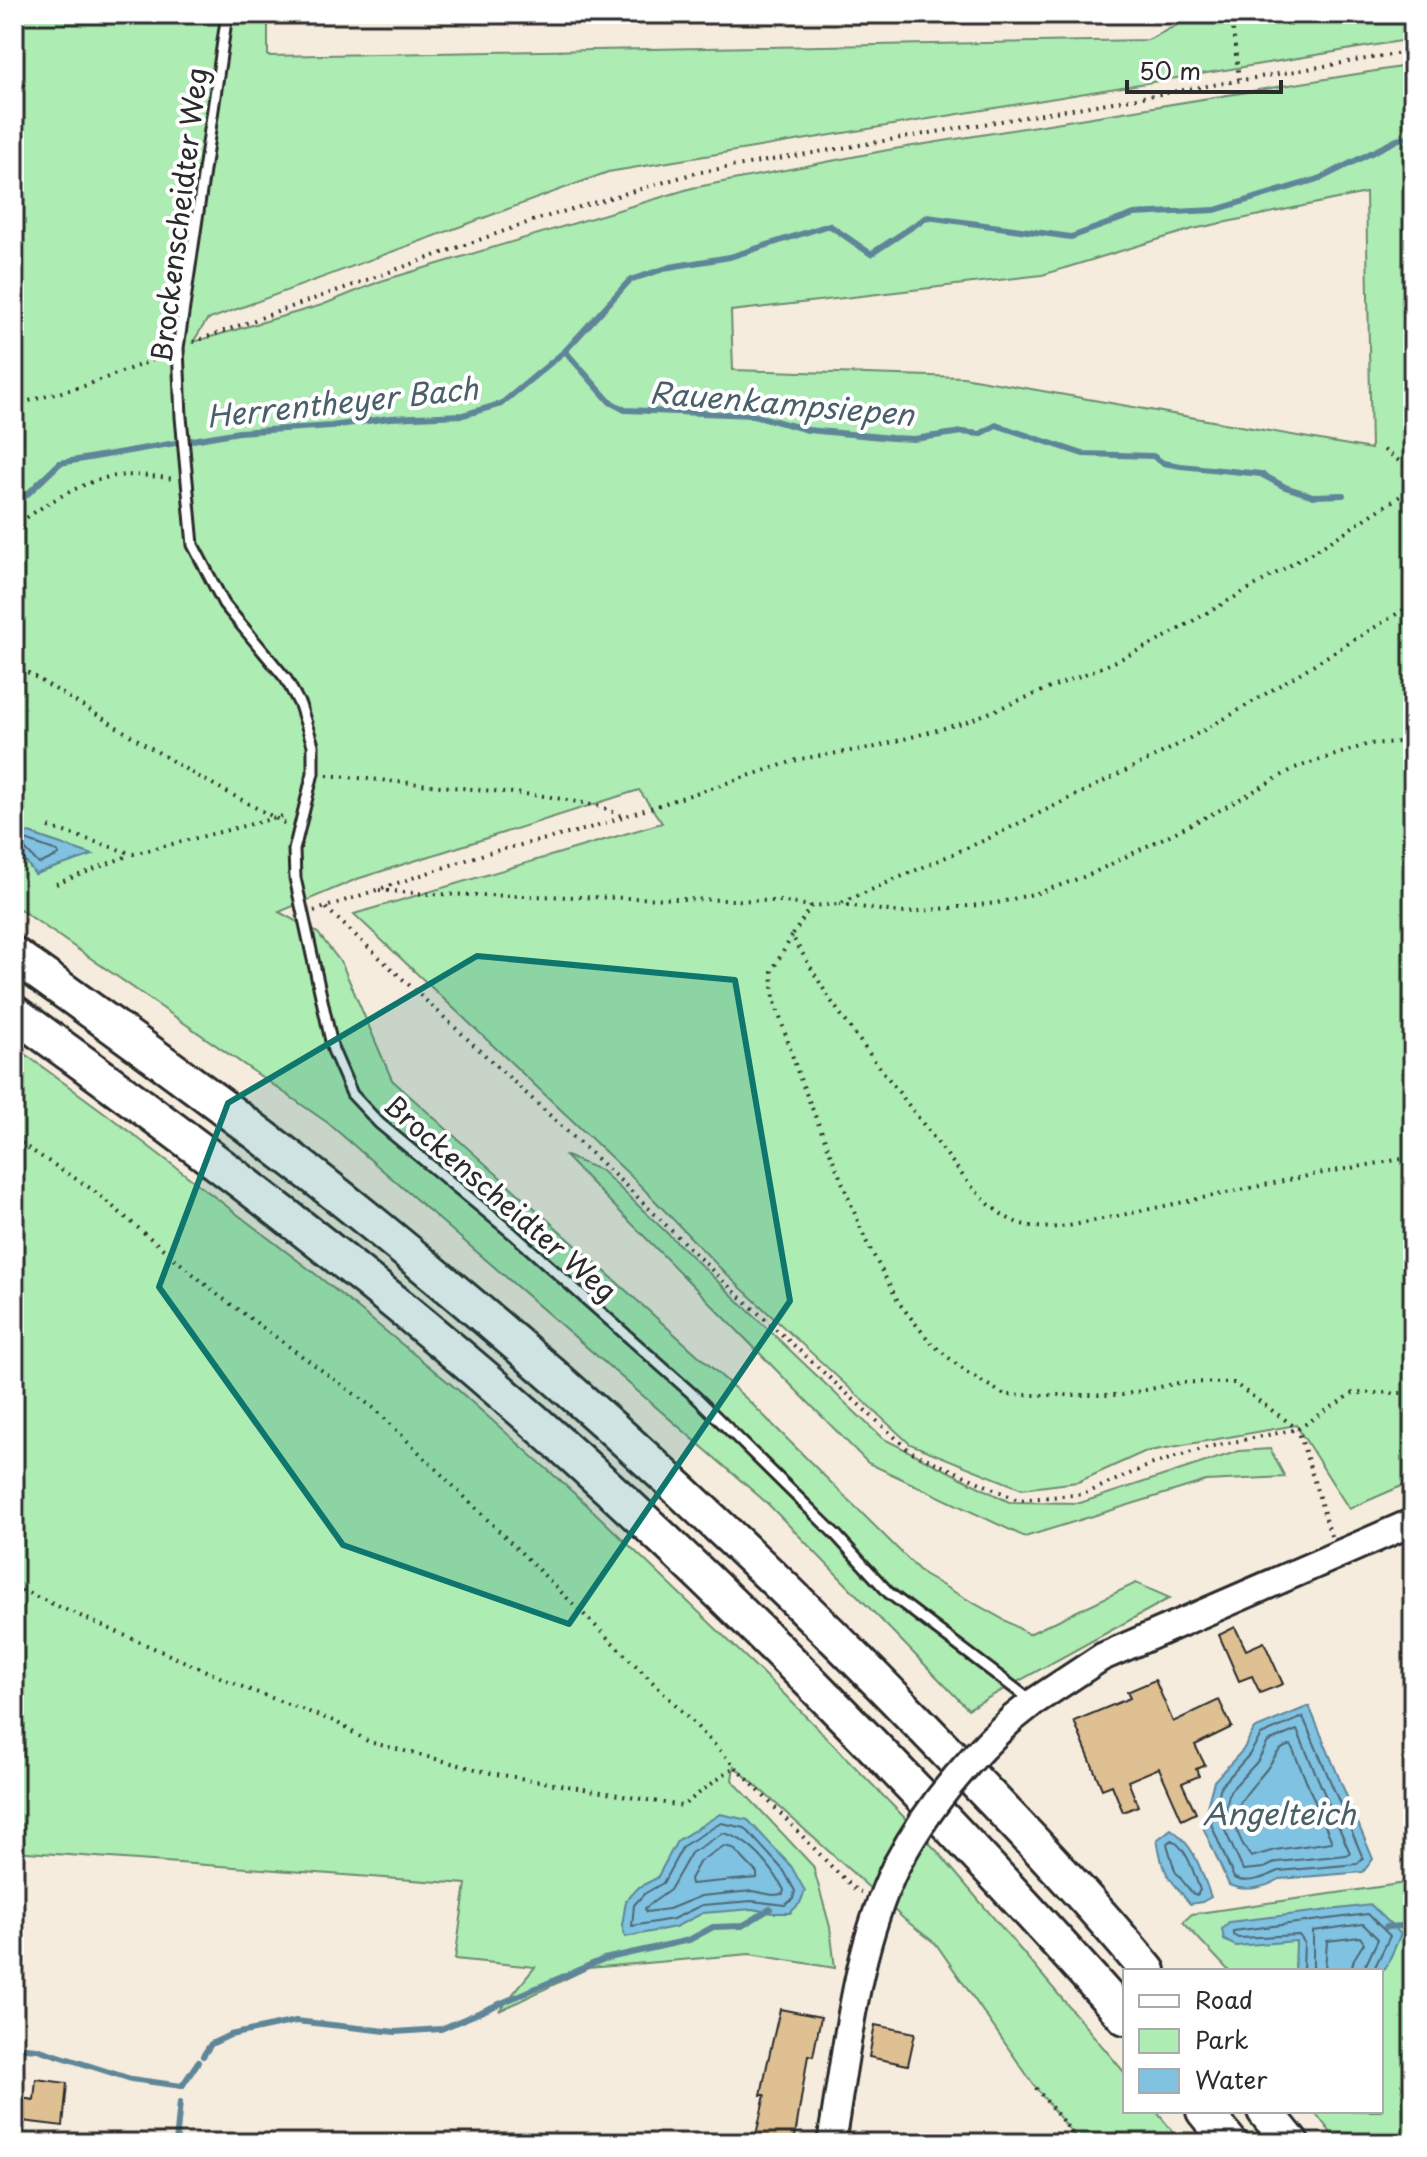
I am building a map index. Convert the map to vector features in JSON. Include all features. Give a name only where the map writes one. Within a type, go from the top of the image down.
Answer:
[{"type":"highway","points":[[14,955],[153,1054],[374,1225],[584,1402],[727,1532],[867,1670],[1001,1808],[1146,1969]]},
{"type":"highway","points":[[14,1013],[236,1175],[305,1230],[479,1373],[607,1486],[703,1575],[950,1824],[1123,2015]]},
{"type":"highway","points":[[1206,2113],[1230,2143]]},
{"type":"highway","points":[[1267,2113],[1291,2143]]},
{"type":"street","points":[[831,2143],[864,1958],[881,1897],[927,1815],[954,1777],[1022,1711],[1102,1657],[1413,1522]]},
{"type":"lane","name":"Brockenscheidter Weg","points":[[227,14],[178,348],[193,545],[224,604],[286,679],[300,705],[313,745],[313,773],[294,850],[295,878],[333,1050],[352,1094],[364,1108],[513,1234],[697,1398],[826,1524],[889,1593],[1022,1711]]},
{"type":"path","points":[[1231,14],[1239,80]]},
{"type":"path","points":[[14,405],[84,386],[161,358],[178,348],[535,220],[695,173],[1413,51]]},
{"type":"path","points":[[1384,450],[1413,471]]},
{"type":"path","points":[[14,527],[95,481],[114,476],[142,475],[188,480]]},
{"type":"path","points":[[302,914],[487,853],[580,831],[800,759],[875,747],[966,722],[1160,640],[1320,548],[1413,488]]},
{"type":"path","points":[[839,904],[987,839],[1170,749],[1413,604]]},
{"type":"path","points":[[14,664],[192,773],[297,830]]},
{"type":"path","points":[[377,890],[428,894],[779,901],[811,906],[839,904],[902,913],[997,903],[1089,875],[1222,809],[1295,768],[1369,744],[1413,741]]},
{"type":"path","points":[[313,773],[545,796],[600,806],[624,817]]},
{"type":"path","points":[[56,884],[133,854],[301,812]]},
{"type":"path","points":[[49,827],[133,854]]},
{"type":"path","points":[[811,906],[772,971],[774,999],[799,1076],[866,1241],[899,1303],[931,1343],[966,1372],[1005,1395],[1122,1395],[1183,1382],[1234,1383],[1298,1429],[1337,1555]]},
{"type":"path","points":[[326,908],[624,1184],[722,1280],[910,1451],[1018,1500],[1084,1494],[1150,1465],[1208,1447],[1298,1429],[1353,1393],[1413,1393]]},
{"type":"path","points":[[792,936],[829,998],[966,1180],[985,1202],[1027,1227],[1051,1229],[1074,1225],[1413,1157]]},
{"type":"path","points":[[14,1139],[93,1190],[140,1226],[218,1295],[375,1409],[679,1708],[857,1891],[881,1897]]},
{"type":"path","points":[[14,1587],[245,1688],[336,1722],[369,1742],[491,1773],[682,1806],[734,1767]]},
{"type":"path","points":[[1036,2088],[1080,2143]]},
{"type":"highlighted area","points":[[477,956],[735,980],[790,1301],[569,1624],[343,1545],[159,1287],[228,1103]]},
{"type":"green space","points":[[14,14],[268,14],[268,56],[1148,40],[1198,14],[1413,14],[1413,39],[608,172],[207,320],[193,342],[322,305],[381,281],[692,188],[888,150],[1413,65],[1413,1481],[1349,1509],[1296,1425],[1144,1452],[1078,1482],[1022,1489],[910,1444],[727,1275],[633,1178],[354,914],[662,823],[639,790],[357,879],[279,912],[318,933],[342,964],[392,1080],[750,1402],[924,1575],[1029,1634],[1136,1583],[1170,1598],[968,1709],[768,1504],[328,1123],[14,905],[14,856],[21,855],[35,874],[92,855],[14,828]],"holes":[[[1366,193],[1371,449],[963,377],[733,370],[731,311],[1042,275],[1193,229]]]},
{"type":"green space","points":[[14,1046],[318,1276],[458,1390],[585,1503],[783,1693],[937,1851],[1123,2071],[1123,2113],[1158,2113],[1182,2143],[1080,2143],[1036,2088],[936,1944],[734,1766],[732,1780],[813,1866],[830,1927],[835,1968],[750,1954],[588,1968],[499,2011],[535,1967],[455,1959],[466,1884],[14,1851]]},
{"type":"green space","points":[[564,1155],[602,1171],[882,1438],[1009,1502],[1080,1503],[1239,1451],[1270,1449],[1285,1477],[1206,1481],[1025,1537],[868,1463]]},
{"type":"green space","points":[[1413,1882],[1413,2143],[1339,2143],[1316,2113],[1383,2113],[1383,1969],[1227,1969],[1183,1922],[1192,1914]]},
{"type":"water","points":[[14,828],[93,855],[35,874],[21,855],[14,856]]},
{"type":"water","name":"Angelteich","points":[[1309,1706],[1373,1859],[1363,1872],[1280,1879],[1255,1888],[1229,1885],[1202,1825],[1214,1781],[1243,1750],[1254,1729]]},
{"type":"water","points":[[720,1814],[748,1820],[791,1866],[805,1891],[800,1903],[790,1913],[753,1909],[703,1913],[675,1927],[625,1937],[622,1925],[626,1901],[639,1887],[657,1878],[677,1841]]},
{"type":"water","points":[[1171,1829],[1192,1851],[1200,1868],[1211,1897],[1202,1902],[1190,1904],[1162,1863],[1157,1840]]},
{"type":"water","points":[[1371,1905],[1401,1934],[1383,1969],[1295,1969],[1296,1941],[1236,1946],[1224,1940],[1222,1929],[1229,1922]]},
{"type":"building","points":[[1235,1627],[1246,1650],[1264,1642],[1283,1684],[1260,1693],[1252,1676],[1239,1681],[1219,1635]]},
{"type":"building","points":[[1155,1680],[1173,1722],[1219,1700],[1232,1727],[1195,1745],[1205,1765],[1196,1769],[1199,1776],[1182,1783],[1196,1813],[1182,1820],[1159,1768],[1128,1781],[1138,1806],[1123,1812],[1112,1785],[1102,1789],[1074,1721],[1130,1698],[1127,1692]]},
{"type":"building","points":[[780,2009],[821,2017],[813,2056],[808,2055],[794,2143],[756,2135],[765,2095],[761,2095]]},
{"type":"building","points":[[875,2025],[915,2033],[908,2065],[869,2057]]},
{"type":"building","points":[[36,2079],[67,2083],[63,2126],[14,2120],[14,2097],[34,2100]]},
{"type":"waterway","name":"Herrentheyer Bach","points":[[14,507],[60,463],[239,432],[331,426],[390,418],[463,415],[501,404],[565,351],[630,280],[670,267],[730,257],[829,225],[871,254],[927,217],[1071,237],[1134,214],[1215,210],[1321,178],[1399,139],[1413,136]]},
{"type":"waterway","name":"Rauenkampsiepen","points":[[565,351],[610,402],[625,410],[753,415],[808,430],[914,439],[962,432],[980,434],[996,425],[1083,454],[1153,456],[1163,463],[1261,474],[1285,487],[1313,496],[1343,495]]},
{"type":"waterway","points":[[203,2056],[211,2044],[230,2035],[296,2021],[395,2032],[441,2029],[604,1959],[689,1940],[713,1927],[742,1926],[770,1909]]},
{"type":"waterway","points":[[1386,1927],[1401,1926],[1413,1933]]},
{"type":"waterway","points":[[14,2047],[37,2049],[131,2079],[182,2086],[198,2062]]},
{"type":"waterway","points":[[176,2143],[180,2102]]}]
